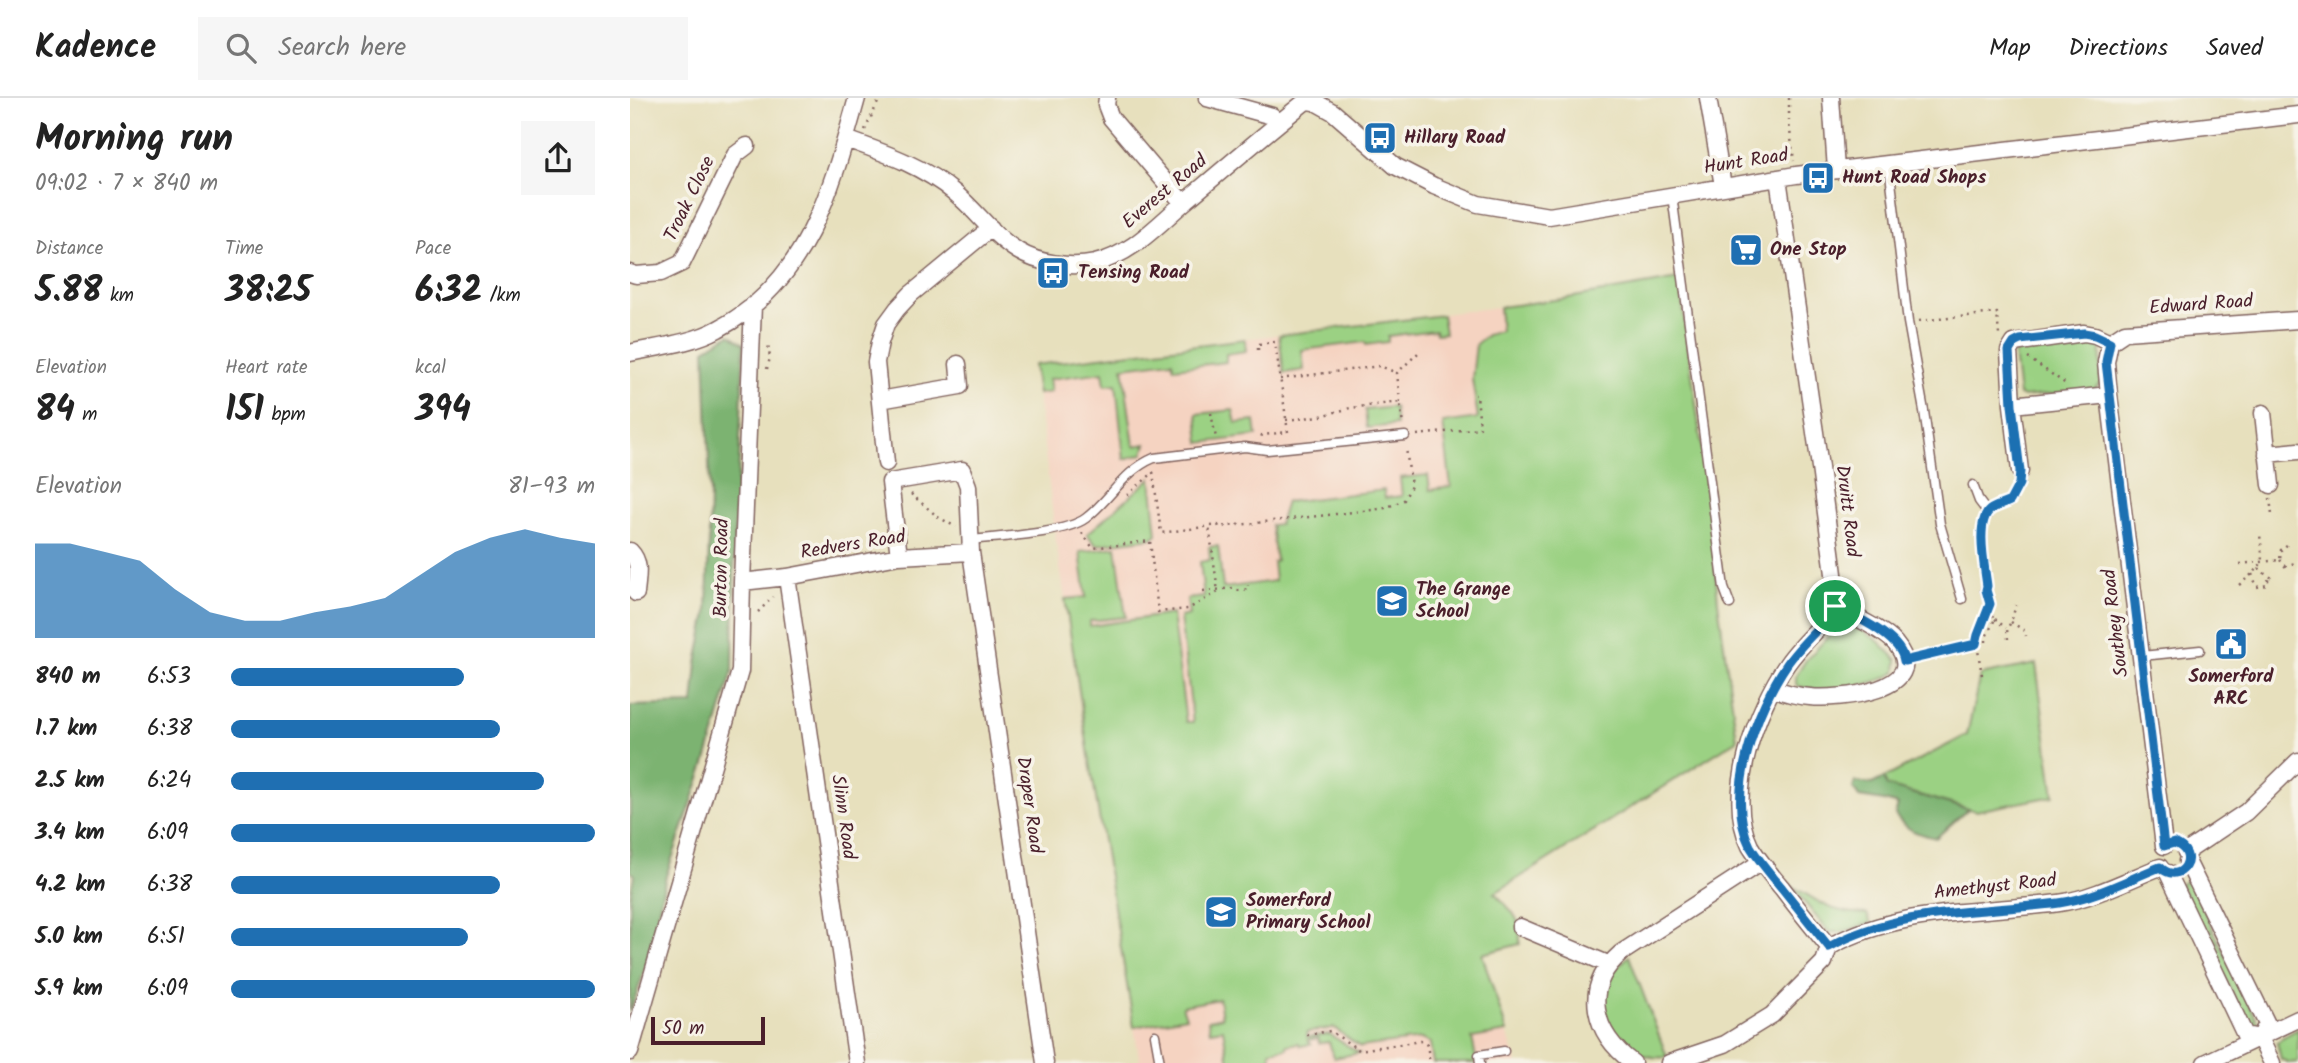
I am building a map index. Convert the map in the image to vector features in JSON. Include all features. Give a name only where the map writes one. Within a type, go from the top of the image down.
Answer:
[{"type":"street","points":[[630,354],[717,330],[753,306],[777,285],[810,236],[852,141],[857,98]]},
{"type":"street","points":[[1107,98],[1106,105],[1111,118],[1184,203]]},
{"type":"street","points":[[1208,98],[1272,116],[1279,123]]},
{"type":"street","points":[[1708,98],[1723,186]]},
{"type":"street","points":[[1831,98],[1836,170]]},
{"type":"street","name":"Everest Road","points":[[852,141],[933,175],[1017,251],[1056,264],[1095,263],[1133,247],[1306,101],[1316,100]]},
{"type":"street","name":"Hunt Road","points":[[1316,100],[1334,112],[1395,166],[1434,186],[1478,204],[1549,216],[1796,175],[2298,115]]},
{"type":"street","name":"Troak Close","points":[[630,272],[636,275],[661,273],[681,263],[735,155],[747,146]]},
{"type":"street","name":"Druitt Road","points":[[1778,178],[1819,460],[1836,589],[1835,606]]},
{"type":"street","points":[[886,463],[876,362],[887,324],[911,294],[991,228]]},
{"type":"street","name":"Burton Road","points":[[630,1052],[740,671],[753,306]]},
{"type":"street","name":"Edward Road","points":[[2110,342],[2120,334],[2134,331],[2298,320]]},
{"type":"street","points":[[2012,405],[2109,395],[2106,362],[2110,342],[2084,333],[2020,340],[2011,345],[2009,362],[2012,405],[2020,471]]},
{"type":"street","points":[[880,400],[960,386],[958,364]]},
{"type":"street","name":"Southey Road","points":[[2109,395],[2164,846]]},
{"type":"street","points":[[2263,413],[2271,485]]},
{"type":"street","points":[[2267,454],[2298,451]]},
{"type":"street","name":"Draper Road","points":[[895,481],[962,470],[968,486],[970,540],[1045,1063]]},
{"type":"street","points":[[895,481],[890,482],[899,556]]},
{"type":"street","name":"Redvers Road","points":[[742,582],[788,585],[970,540]]},
{"type":"street","points":[[630,551],[639,567],[636,593]]},
{"type":"street","name":"Slinn Road","points":[[788,585],[857,1063]]},
{"type":"street","points":[[1670,1063],[1725,1044],[1772,1015],[1824,962],[1829,947],[1760,862],[1745,834],[1741,809],[1752,734],[1773,688],[1800,648],[1835,606],[1894,642],[1903,656],[1904,667],[1899,678],[1877,690],[1813,698],[1773,688]]},
{"type":"street","points":[[2164,870],[2177,873],[2182,871],[2187,857],[2246,812],[2298,761]]},
{"type":"street","points":[[2174,843],[2179,845],[2187,857],[2267,1024],[2260,1038],[2245,1035],[2157,857],[2164,846],[2174,843]]},
{"type":"street","points":[[1633,1063],[1609,1042],[1596,1011],[1597,988],[1608,964],[1760,862]]},
{"type":"street","name":"Amethyst Road","points":[[1829,947],[1842,939],[1891,923],[1929,915],[2060,902],[2089,896],[2164,870]]},
{"type":"street","points":[[1520,927],[1608,964]]},
{"type":"street","points":[[2205,1063],[2298,1020]]},
{"type":"street","points":[[2260,1038],[2272,1063]]},
{"type":"street","points":[[630,1061],[636,1063]]},
{"type":"lane","points":[[1889,165],[1908,322],[1912,332],[1942,536],[1962,599]]},
{"type":"lane","points":[[1672,195],[1723,576],[1730,604]]},
{"type":"lane","points":[[970,540],[1068,527],[1085,518],[1141,464],[1154,458],[1245,447],[1267,450],[1405,436]]},
{"type":"lane","points":[[1990,604],[1981,540],[1985,517],[1991,509],[2010,501],[2019,484],[2020,471]]},
{"type":"lane","points":[[1973,485],[1979,501],[1988,513]]},
{"type":"lane","points":[[2141,656],[2200,650]]},
{"type":"lane","points":[[1155,1035],[1160,1063]]},
{"type":"lane","points":[[1480,1063],[1479,1055],[1504,1051]]},
{"type":"path","points":[[852,141],[880,98]]},
{"type":"path","points":[[1788,98],[1788,123],[1796,175]]},
{"type":"path","points":[[1908,322],[1997,313],[2000,340],[2011,345],[2084,398]]},
{"type":"path","points":[[764,378],[770,358],[766,337]]},
{"type":"path","points":[[1256,449],[1262,435],[1287,432],[1275,342],[1258,344],[1258,350]]},
{"type":"path","points":[[1396,373],[1418,353]]},
{"type":"path","points":[[1280,379],[1380,366],[1396,373]]},
{"type":"path","points":[[1153,472],[1161,533],[1385,508],[1404,500],[1411,486],[1396,373]]},
{"type":"path","points":[[1405,436],[1480,428],[1475,395]]},
{"type":"path","points":[[1286,420],[1400,402]]},
{"type":"path","points":[[1212,413],[1218,450]]},
{"type":"path","points":[[895,481],[970,540]]},
{"type":"path","points":[[1082,533],[1093,548],[1150,541],[1158,612],[1188,609],[1218,592],[1209,526]]},
{"type":"path","points":[[2239,585],[2263,562],[2260,535]]},
{"type":"path","points":[[2288,570],[2280,560],[2281,550],[2289,543]]},
{"type":"path","points":[[2240,565],[2280,560]]},
{"type":"path","points":[[2285,566],[2298,562]]},
{"type":"path","points":[[2259,568],[2274,579]]},
{"type":"path","points":[[2252,574],[2257,587],[2267,585],[2269,576]]},
{"type":"path","points":[[1203,591],[1248,589],[1248,584]]},
{"type":"path","points":[[742,636],[750,620],[788,585]]},
{"type":"path","points":[[2008,639],[2007,629],[2016,605]]},
{"type":"path","points":[[1982,675],[1976,644],[1988,610],[2007,629]]},
{"type":"path","points":[[1986,642],[1995,619]]},
{"type":"path","points":[[2011,622],[2025,631],[2026,636]]},
{"type":"path","points":[[1904,661],[1976,644]]},
{"type":"path","points":[[1307,1035],[1330,1031],[1359,1050],[1421,1041],[1427,1045],[1430,1063]]},
{"type":"shaded area","name":"The Grange School","points":[[1679,279],[1710,508],[1718,602],[1737,740],[1495,893],[1516,914],[1520,927],[1520,944],[1482,955],[1517,1063],[1140,1063],[1056,541],[1034,365],[1562,299]]},
{"type":"green space","name":"The Grange School","points":[[1679,279],[1710,508],[1718,602],[1737,740],[1495,893],[1517,920],[1520,944],[1482,954],[1507,1032],[1472,1038],[1477,1063],[1433,1063],[1430,1043],[1421,1039],[1360,1047],[1334,1028],[1307,1032],[1307,1037],[1329,1034],[1359,1053],[1334,1058],[1329,1042],[1319,1043],[1318,1038],[1308,1040],[1311,1044],[1287,1045],[1287,1048],[1270,1051],[1271,1059],[1229,1063],[1223,1029],[1210,1031],[1208,1020],[1222,1017],[1219,999],[1182,1006],[1186,1017],[1134,1027],[1065,599],[1086,597],[1080,552],[1116,547],[1126,617],[1090,621],[1090,626],[1172,614],[1186,722],[1193,722],[1180,617],[1189,615],[1187,599],[1204,597],[1200,562],[1210,560],[1209,547],[1218,546],[1223,588],[1275,581],[1273,562],[1276,561],[1271,525],[1279,524],[1286,502],[1384,490],[1385,498],[1402,496],[1400,478],[1428,475],[1430,490],[1451,487],[1443,423],[1478,418],[1472,379],[1476,344],[1487,335],[1501,331],[1499,307]]},
{"type":"green space","points":[[1442,315],[1445,333],[1436,334],[1435,330],[1388,336],[1388,342],[1366,345],[1365,342],[1302,350],[1304,370],[1284,373],[1279,335]]},
{"type":"green space","points":[[730,334],[744,344],[735,507],[733,670],[706,761],[666,876],[647,963],[630,1013],[630,896],[634,875],[630,870],[630,706],[693,704],[697,663],[707,613],[710,492],[705,349]]},
{"type":"green space","points":[[2087,338],[2101,345],[2100,383],[2094,390],[2024,397],[2019,395],[2014,354],[2019,348]]},
{"type":"green space","points":[[1245,339],[1246,351],[1226,354],[1226,362],[1174,368],[1172,361],[1123,367],[1134,446],[1146,444],[1143,454],[1124,459],[1116,384],[1105,385],[1103,372],[1049,379],[1051,392],[1038,394],[1034,365]]},
{"type":"green space","points":[[1394,407],[1396,425],[1367,428],[1365,410]]},
{"type":"green space","points":[[1233,410],[1236,423],[1255,421],[1257,436],[1200,443],[1197,414]]},
{"type":"green space","points":[[1151,478],[1157,534],[1152,538],[1096,545],[1087,534]]},
{"type":"green space","points":[[1845,619],[1878,641],[1897,660],[1896,672],[1847,688],[1819,689],[1796,685],[1796,676],[1806,660]]},
{"type":"green space","points":[[2036,664],[2054,796],[1976,811],[1886,786],[1884,778],[1967,735],[1980,675]]},
{"type":"green space","points":[[1884,778],[1887,786],[1968,809],[1936,838],[1918,833],[1908,828],[1895,815],[1898,805],[1859,797],[1853,788],[1855,782],[1872,784]]},
{"type":"green space","points":[[2189,880],[2259,1024],[2249,1028],[2180,884]]},
{"type":"green space","points":[[1791,886],[1834,909],[1867,914],[1871,923],[1841,932],[1829,932]]},
{"type":"green space","points":[[1629,956],[1667,1057],[1638,1053],[1616,1035],[1608,1022],[1603,995],[1607,981],[1613,971]]},
{"type":"green space","points":[[2298,1029],[2298,1062],[2289,1063],[2281,1059],[2277,1043]]},
{"type":"place","name":"Hillary Road","points":[[1380,138]]},
{"type":"place","name":"Hunt Road Shops","points":[[1818,178]]},
{"type":"place","name":"One Stop","points":[[1746,250]]},
{"type":"place","name":"Tensing Road","points":[[1053,273]]},
{"type":"place","name":"The Grange School","points":[[1392,601]]},
{"type":"place","name":"Somerford ARC","points":[[2231,644]]},
{"type":"place","name":"Somerford Primary School","points":[[1221,912]]},
{"type":"route","points":[[2084,333],[2110,342],[2106,362],[2164,846],[2174,843],[2184,848],[2188,857],[2186,867],[2170,874],[2160,867],[2089,896],[2060,902],[1929,915],[1891,923],[1842,939],[1829,947],[1760,862],[1745,834],[1741,809],[1743,775],[1752,734],[1761,712],[1786,667],[1833,612],[1835,606],[1894,642],[1904,661],[1976,644],[1990,604],[1981,540],[1985,517],[1991,509],[2010,501],[2019,484],[2009,362],[2011,345],[2020,340],[2084,333]]}]
